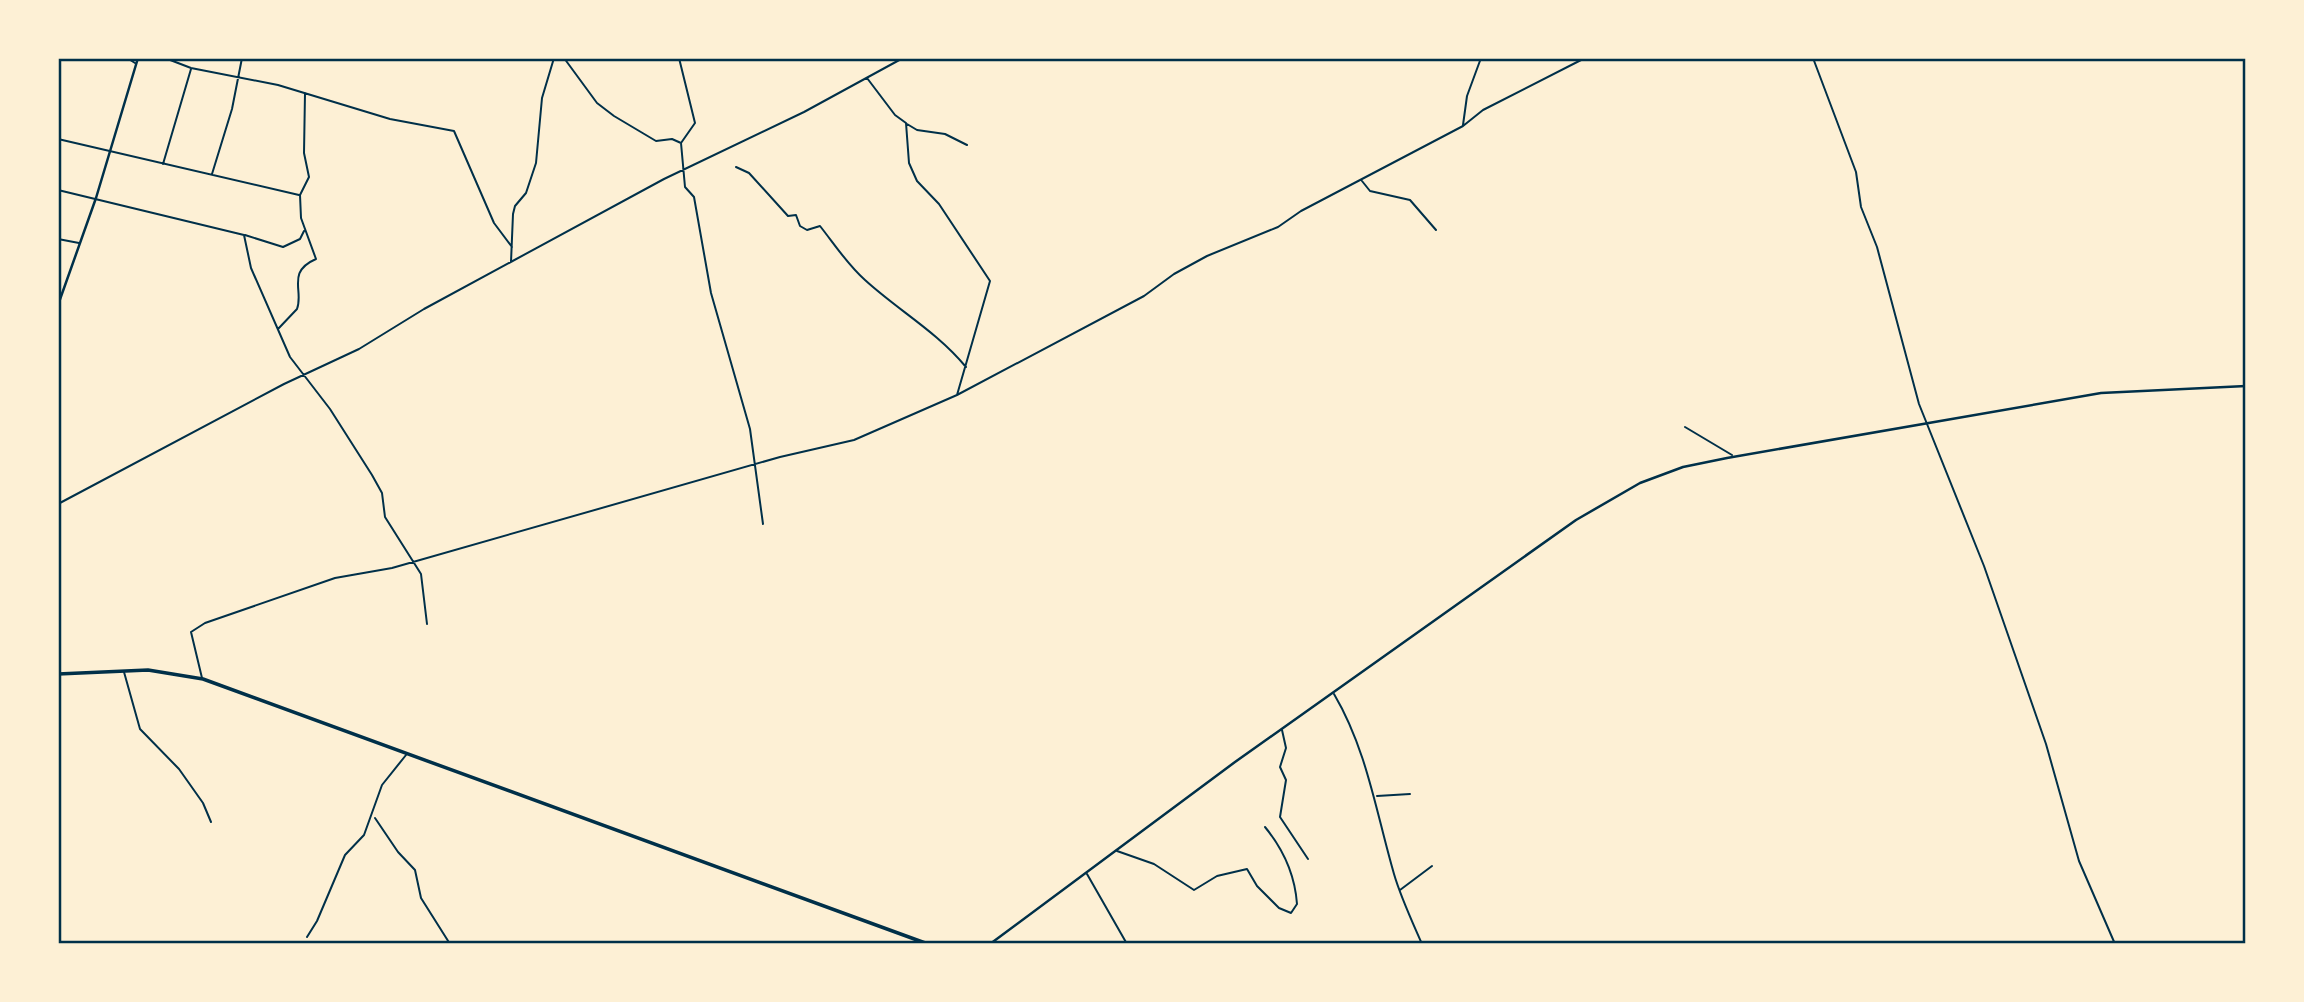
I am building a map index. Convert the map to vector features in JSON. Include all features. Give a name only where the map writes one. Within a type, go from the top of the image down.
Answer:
[{"type":"main road","points":[[58,674],[148,670],[203,679],[928,944]]},
{"type":"street","points":[[127,58],[135,64]]},
{"type":"street","points":[[58,305],[60,291],[80,243],[111,152],[138,58]]},
{"type":"street","points":[[165,58],[191,68],[305,92],[390,119],[454,131],[494,223],[512,247]]},
{"type":"street","points":[[212,175],[232,109],[242,58]]},
{"type":"street","points":[[511,263],[513,214],[515,206],[526,193],[536,163],[542,98],[554,58]]},
{"type":"street","points":[[564,58],[597,103],[614,116],[656,141],[672,139],[681,143]]},
{"type":"street","points":[[679,58],[695,123],[681,143],[685,187],[694,197],[711,293],[750,429],[763,524]]},
{"type":"street","points":[[58,504],[359,349],[511,263],[903,58]]},
{"type":"street","points":[[1463,126],[1467,96],[1481,58]]},
{"type":"street","points":[[203,679],[191,641],[195,627],[335,578],[413,563],[755,464],[855,440],[957,395],[1144,296],[1174,274],[1208,256],[1278,227],[1301,211],[1463,126],[1483,110],[1585,58]]},
{"type":"street","points":[[1813,58],[1856,172],[1861,207],[1877,247],[1926,422],[1984,566],[2046,744],[2079,861],[2115,944]]},
{"type":"street","points":[[163,164],[191,68]]},
{"type":"street","points":[[867,77],[895,115],[906,123],[917,130],[945,134],[967,145]]},
{"type":"street","points":[[278,329],[297,309],[296,283],[308,263],[316,259],[300,218],[300,195],[309,177],[304,153],[305,92]]},
{"type":"street","points":[[906,123],[909,163],[917,181],[939,204],[990,281],[957,395]]},
{"type":"street","points":[[58,139],[300,195]]},
{"type":"street","points":[[736,167],[748,173],[788,216],[796,215],[800,226],[807,230],[820,226],[847,264],[923,328],[929,328],[946,342],[966,367]]},
{"type":"street","points":[[1362,181],[1370,191],[1410,201],[1436,230]]},
{"type":"street","points":[[58,190],[283,247],[300,239],[305,229]]},
{"type":"street","points":[[244,235],[251,268],[290,357],[372,475],[382,493],[385,517],[421,575],[427,624]]},
{"type":"street","points":[[58,239],[80,243]]},
{"type":"street","points":[[990,944],[1281,729],[1609,498],[1662,474],[1734,456],[2101,393],[2246,386]]},
{"type":"street","points":[[1685,427],[1734,456]]},
{"type":"street","points":[[124,671],[141,729],[179,769],[203,803],[211,822]]},
{"type":"street","points":[[1333,693],[1351,726],[1376,796],[1399,891],[1422,944]]},
{"type":"street","points":[[1281,729],[1286,748],[1280,767],[1286,780],[1280,817],[1308,859]]},
{"type":"street","points":[[307,937],[317,921],[345,855],[365,835],[382,785],[407,754]]},
{"type":"street","points":[[1376,796],[1410,794]]},
{"type":"street","points":[[373,816],[398,852],[415,870],[421,898],[450,944]]},
{"type":"street","points":[[1117,851],[1154,864],[1194,890],[1217,876],[1247,869],[1257,887],[1279,908],[1291,913],[1297,904],[1293,878],[1276,841],[1265,827]]},
{"type":"street","points":[[1399,891],[1433,866]]},
{"type":"street","points":[[1086,873],[1127,944]]}]
